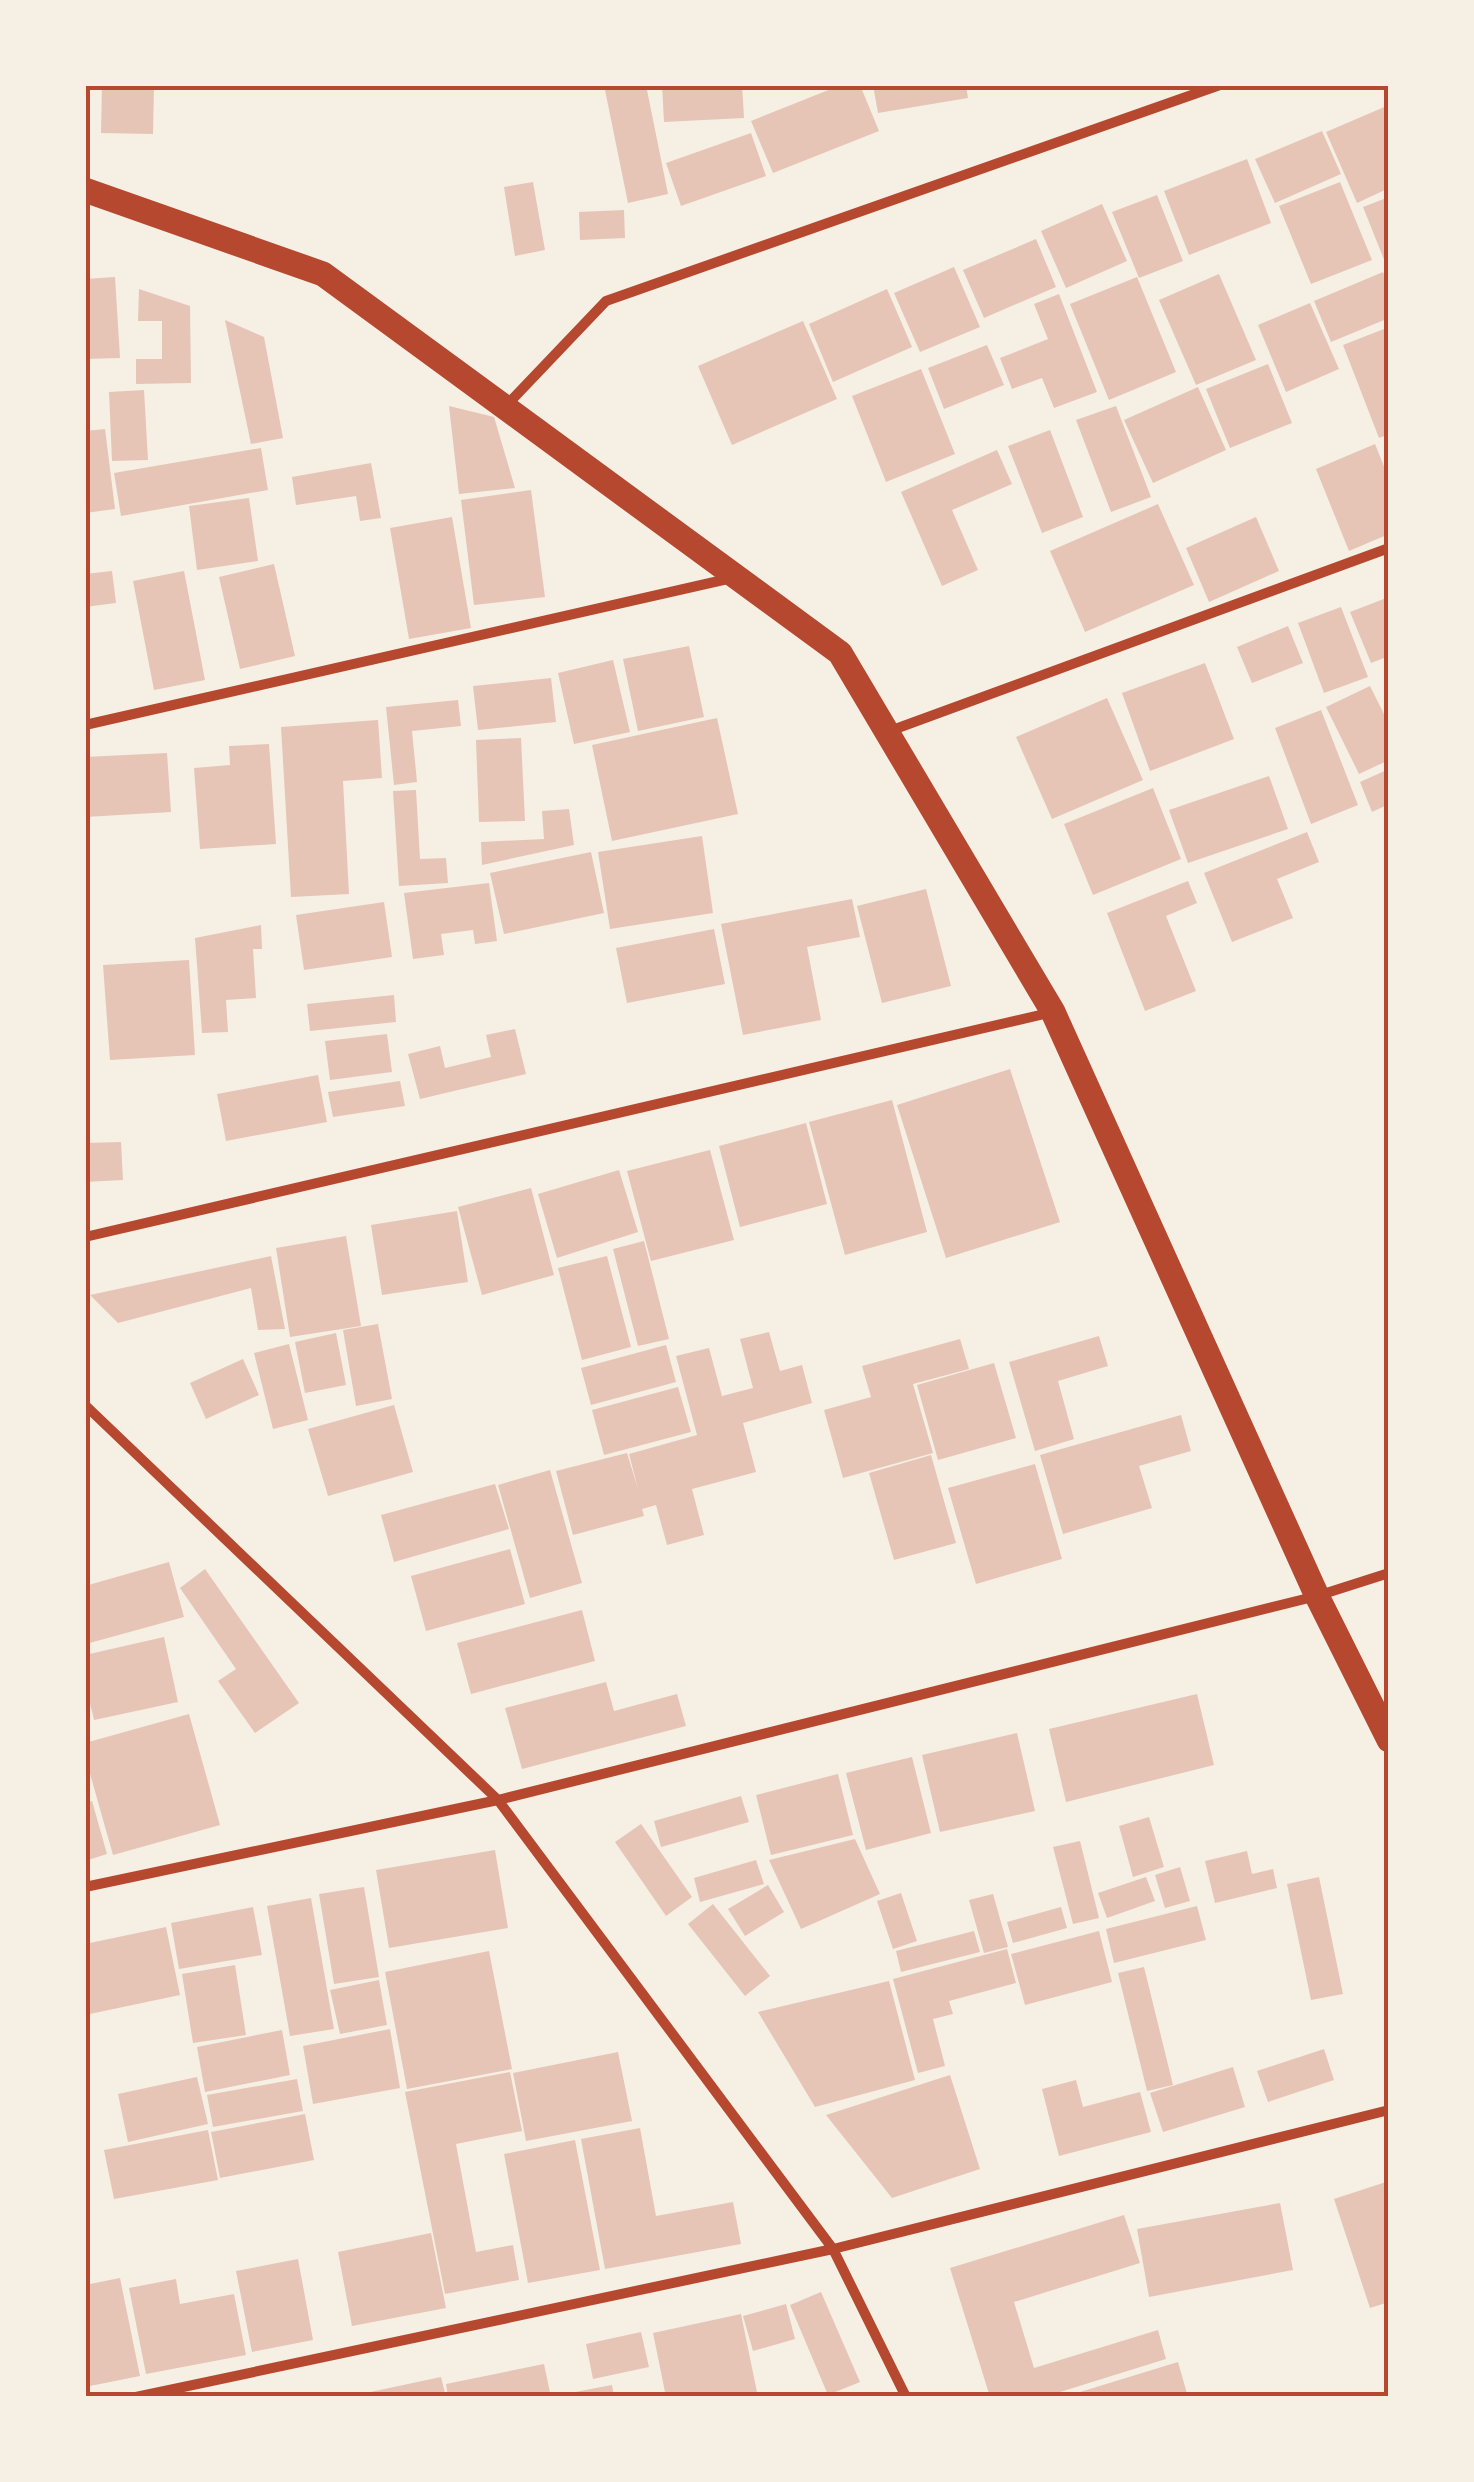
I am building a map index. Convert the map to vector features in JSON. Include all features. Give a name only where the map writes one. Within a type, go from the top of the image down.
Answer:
[{"type":"main road","points":[[85,190],[323,274],[840,653],[1053,1012],[1318,1596],[1389,1740]]},
{"type":"street","points":[[506,407],[606,300],[1220,85]]},
{"type":"street","points":[[887,732],[1389,548]]},
{"type":"street","points":[[85,725],[736,577]]},
{"type":"street","points":[[85,1237],[1053,1012]]},
{"type":"street","points":[[85,1405],[498,1800],[834,2250],[906,2397]]},
{"type":"street","points":[[85,1887],[498,1800],[1318,1596],[1389,1573]]},
{"type":"street","points":[[136,2397],[834,2250],[1389,2110]]},
{"type":"building","points":[[102,85],[154,85],[153,134],[101,133]]},
{"type":"building","points":[[604,85],[646,85],[668,194],[628,203]]},
{"type":"building","points":[[662,85],[742,85],[744,118],[664,122]]},
{"type":"building","points":[[841,85],[860,85],[879,131],[773,173],[751,121]]},
{"type":"building","points":[[873,85],[966,85],[968,98],[878,113]]},
{"type":"building","points":[[1389,105],[1389,188],[1357,203],[1326,132]]},
{"type":"building","points":[[1322,131],[1341,174],[1275,203],[1255,159]]},
{"type":"building","points":[[751,133],[766,176],[681,206],[666,163]]},
{"type":"building","points":[[1247,159],[1271,223],[1189,255],[1164,191]]},
{"type":"building","points":[[533,182],[545,250],[515,256],[504,187]]},
{"type":"building","points":[[1340,182],[1372,260],[1311,284],[1279,206]]},
{"type":"building","points":[[1157,195],[1183,261],[1139,278],[1112,212]]},
{"type":"building","points":[[1389,197],[1389,272],[1363,207]]},
{"type":"building","points":[[1102,204],[1127,261],[1066,288],[1041,231]]},
{"type":"building","points":[[624,210],[625,238],[580,240],[579,212]]},
{"type":"building","points":[[1036,239],[1056,287],[984,318],[963,270]]},
{"type":"building","points":[[954,267],[980,327],[920,352],[894,293]]},
{"type":"building","points":[[1383,272],[1389,286],[1389,318],[1331,342],[1314,301]]},
{"type":"building","points":[[1219,274],[1256,360],[1196,385],[1159,300]]},
{"type":"building","points":[[115,277],[120,358],[85,359],[85,279]]},
{"type":"building","points":[[1137,277],[1176,372],[1109,400],[1070,304]]},
{"type":"building","points":[[139,289],[190,306],[191,383],[136,384],[136,359],[162,359],[162,321],[138,321]]},
{"type":"building","points":[[887,289],[912,347],[833,382],[809,324]]},
{"type":"building","points":[[1059,294],[1097,392],[1054,408],[1042,378],[1012,389],[1000,358],[1048,339],[1034,304]]},
{"type":"building","points":[[1310,303],[1339,369],[1286,392],[1258,325]]},
{"type":"building","points":[[225,320],[264,337],[283,438],[251,444]]},
{"type":"building","points":[[803,321],[837,399],[732,445],[698,366]]},
{"type":"building","points":[[1389,327],[1389,434],[1379,438],[1343,345]]},
{"type":"building","points":[[987,345],[1004,385],[944,409],[928,368]]},
{"type":"building","points":[[1268,364],[1292,423],[1230,448],[1206,389]]},
{"type":"building","points":[[921,369],[955,454],[886,482],[852,396]]},
{"type":"building","points":[[1198,387],[1226,450],[1153,483],[1124,420]]},
{"type":"building","points":[[144,390],[148,460],[112,461],[109,392]]},
{"type":"building","points":[[449,406],[494,417],[515,488],[459,494]]},
{"type":"building","points":[[1116,406],[1151,497],[1111,512],[1076,420]]},
{"type":"building","points":[[105,429],[115,509],[85,513],[85,431]]},
{"type":"building","points":[[1050,430],[1083,517],[1042,533],[1008,446]]},
{"type":"building","points":[[1375,444],[1389,479],[1389,534],[1349,551],[1316,469]]},
{"type":"building","points":[[261,448],[268,490],[121,516],[114,473]]},
{"type":"building","points":[[997,450],[1012,484],[952,510],[978,570],[942,586],[901,492]]},
{"type":"building","points":[[371,463],[381,518],[360,521],[356,496],[296,505],[292,477]]},
{"type":"building","points":[[531,490],[545,597],[474,605],[461,500]]},
{"type":"building","points":[[249,498],[258,561],[197,570],[189,506]]},
{"type":"building","points":[[1158,504],[1194,585],[1085,632],[1050,551]]},
{"type":"building","points":[[452,517],[471,628],[409,639],[390,528]]},
{"type":"building","points":[[1256,517],[1279,571],[1209,602],[1186,548]]},
{"type":"building","points":[[274,564],[295,656],[240,669],[219,577]]},
{"type":"building","points":[[112,571],[116,603],[85,607],[85,574]]},
{"type":"building","points":[[184,571],[205,680],[154,690],[133,581]]},
{"type":"building","points":[[1389,597],[1389,656],[1371,663],[1350,612]]},
{"type":"building","points":[[1341,607],[1368,677],[1324,693],[1298,623]]},
{"type":"building","points":[[1288,626],[1303,663],[1252,683],[1237,647]]},
{"type":"building","points":[[689,646],[704,717],[638,731],[623,659]]},
{"type":"building","points":[[613,660],[630,732],[574,744],[558,673]]},
{"type":"building","points":[[1205,663],[1234,739],[1150,771],[1122,693]]},
{"type":"building","points":[[551,678],[556,722],[478,730],[473,686]]},
{"type":"building","points":[[1370,686],[1389,724],[1389,760],[1359,774],[1326,707]]},
{"type":"building","points":[[1107,698],[1143,780],[1052,819],[1016,737]]},
{"type":"building","points":[[458,700],[461,726],[412,731],[417,782],[394,785],[386,707]]},
{"type":"building","points":[[1321,710],[1358,805],[1311,824],[1275,728]]},
{"type":"building","points":[[717,718],[738,814],[612,841],[592,745]]},
{"type":"building","points":[[378,720],[382,778],[343,781],[349,894],[291,897],[281,727]]},
{"type":"building","points":[[521,738],[525,821],[479,822],[476,740]]},
{"type":"building","points":[[269,744],[276,844],[200,849],[194,768],[230,765],[229,746]]},
{"type":"building","points":[[167,753],[171,812],[85,817],[85,757]]},
{"type":"building","points":[[1389,769],[1389,804],[1372,812],[1360,782]]},
{"type":"building","points":[[1269,776],[1288,829],[1188,863],[1169,810]]},
{"type":"building","points":[[1153,788],[1181,859],[1093,895],[1064,824]]},
{"type":"building","points":[[416,790],[420,859],[446,858],[448,883],[399,886],[393,791]]},
{"type":"building","points":[[569,809],[574,845],[482,865],[481,842],[544,839],[542,811]]},
{"type":"building","points":[[1307,832],[1319,862],[1277,879],[1293,918],[1232,942],[1204,873]]},
{"type":"building","points":[[702,836],[713,913],[610,929],[598,852]]},
{"type":"building","points":[[591,852],[604,913],[504,934],[490,873]]},
{"type":"building","points":[[1188,881],[1197,903],[1166,916],[1196,991],[1145,1011],[1107,913]]},
{"type":"building","points":[[489,883],[497,941],[475,944],[473,930],[441,934],[444,955],[413,959],[404,893]]},
{"type":"building","points":[[926,889],[951,986],[882,1003],[857,906]]},
{"type":"building","points":[[852,899],[860,937],[807,947],[821,1020],[743,1035],[721,924]]},
{"type":"building","points":[[384,902],[392,957],[304,970],[296,915]]},
{"type":"building","points":[[261,925],[262,949],[253,949],[256,998],[226,1000],[228,1032],[202,1033],[195,938]]},
{"type":"building","points":[[714,929],[725,984],[627,1003],[616,948]]},
{"type":"building","points":[[189,960],[195,1055],[110,1060],[103,965]]},
{"type":"building","points":[[394,995],[396,1022],[310,1031],[307,1004]]},
{"type":"building","points":[[515,1029],[526,1074],[420,1099],[408,1054],[440,1046],[445,1068],[491,1057],[486,1035]]},
{"type":"building","points":[[387,1034],[392,1072],[330,1080],[325,1041]]},
{"type":"building","points":[[1010,1069],[1060,1222],[946,1258],[897,1105]]},
{"type":"building","points":[[318,1075],[327,1122],[226,1141],[217,1094]]},
{"type":"building","points":[[400,1081],[405,1106],[333,1117],[328,1092]]},
{"type":"building","points":[[892,1100],[927,1232],[845,1255],[809,1122]]},
{"type":"building","points":[[806,1123],[827,1204],[740,1227],[719,1146]]},
{"type":"building","points":[[121,1142],[123,1180],[85,1182],[85,1143]]},
{"type":"building","points":[[710,1150],[734,1240],[651,1261],[627,1171]]},
{"type":"building","points":[[619,1170],[638,1232],[557,1258],[538,1194]]},
{"type":"building","points":[[531,1188],[554,1275],[482,1295],[458,1207]]},
{"type":"building","points":[[457,1211],[468,1282],[382,1295],[371,1225]]},
{"type":"building","points":[[346,1236],[361,1326],[290,1337],[276,1248]]},
{"type":"building","points":[[644,1241],[669,1339],[638,1346],[613,1249]]},
{"type":"building","points":[[271,1256],[285,1329],[258,1330],[251,1288],[118,1323],[90,1295]]},
{"type":"building","points":[[607,1256],[631,1347],[582,1360],[558,1268]]},
{"type":"building","points":[[378,1324],[392,1399],[356,1406],[343,1330]]},
{"type":"building","points":[[769,1332],[780,1371],[802,1365],[812,1403],[743,1423],[756,1472],[692,1489],[704,1535],[667,1545],[656,1505],[642,1509],[644,1516],[573,1535],[556,1471],[627,1453],[638,1489],[629,1454],[697,1435],[676,1356],[709,1348],[722,1396],[753,1388],[740,1339]]},
{"type":"building","points":[[336,1333],[346,1385],[305,1393],[295,1342]]},
{"type":"building","points":[[1099,1336],[1108,1366],[1058,1381],[1074,1439],[1035,1451],[1009,1362]]},
{"type":"building","points":[[960,1339],[969,1369],[913,1384],[933,1453],[843,1478],[824,1410],[871,1397],[862,1366]]},
{"type":"building","points":[[289,1344],[308,1420],[273,1429],[254,1353]]},
{"type":"building","points":[[666,1345],[676,1382],[591,1405],[581,1368]]},
{"type":"building","points":[[243,1359],[259,1395],[206,1419],[190,1383]]},
{"type":"building","points":[[994,1363],[1016,1438],[938,1460],[917,1385]]},
{"type":"building","points":[[678,1387],[691,1432],[604,1455],[592,1410]]},
{"type":"building","points":[[394,1405],[413,1472],[328,1496],[308,1429]]},
{"type":"building","points":[[1181,1415],[1191,1451],[1139,1466],[1152,1508],[1063,1534],[1040,1455]]},
{"type":"building","points":[[931,1455],[956,1543],[894,1560],[869,1473]]},
{"type":"building","points":[[1035,1464],[1062,1559],[976,1584],[948,1488]]},
{"type":"building","points":[[550,1470],[582,1583],[530,1598],[498,1485]]},
{"type":"building","points":[[495,1484],[509,1529],[394,1562],[381,1515]]},
{"type":"building","points":[[510,1549],[525,1604],[426,1631],[411,1576]]},
{"type":"building","points":[[169,1562],[184,1617],[86,1644],[85,1586]]},
{"type":"building","points":[[205,1569],[299,1703],[255,1733],[218,1681],[236,1669],[180,1588]]},
{"type":"building","points":[[582,1610],[595,1661],[471,1694],[457,1643]]},
{"type":"building","points":[[164,1637],[178,1702],[94,1720],[85,1682],[85,1655]]},
{"type":"building","points":[[606,1682],[614,1711],[677,1694],[686,1726],[522,1769],[505,1708]]},
{"type":"building","points":[[1197,1694],[1214,1765],[1066,1802],[1049,1729]]},
{"type":"building","points":[[189,1714],[220,1825],[113,1855],[85,1756],[85,1743]]},
{"type":"building","points":[[1017,1733],[1035,1811],[940,1832],[922,1755]]},
{"type":"building","points":[[912,1757],[931,1833],[866,1850],[846,1773]]},
{"type":"building","points":[[838,1774],[853,1835],[771,1855],[756,1795]]},
{"type":"building","points":[[741,1796],[749,1822],[661,1847],[654,1821]]},
{"type":"building","points":[[92,1801],[107,1854],[85,1861],[85,1803]]},
{"type":"building","points":[[1149,1817],[1164,1867],[1133,1877],[1119,1826]]},
{"type":"building","points":[[641,1824],[692,1897],[666,1916],[615,1842]]},
{"type":"building","points":[[855,1839],[880,1894],[801,1929],[769,1860]]},
{"type":"building","points":[[1080,1841],[1099,1918],[1073,1924],[1053,1847]]},
{"type":"building","points":[[495,1850],[508,1928],[389,1948],[376,1870]]},
{"type":"building","points":[[1247,1851],[1252,1874],[1273,1869],[1277,1888],[1215,1903],[1205,1861]]},
{"type":"building","points":[[756,1860],[764,1884],[700,1902],[694,1878]]},
{"type":"building","points":[[1180,1867],[1190,1901],[1165,1908],[1155,1875]]},
{"type":"building","points":[[1146,1877],[1155,1901],[1107,1918],[1098,1893]]},
{"type":"building","points":[[1319,1877],[1343,1994],[1311,2000],[1287,1884]]},
{"type":"building","points":[[768,1885],[784,1912],[745,1936],[728,1909]]},
{"type":"building","points":[[364,1887],[379,1977],[334,1984],[319,1894]]},
{"type":"building","points":[[901,1893],[917,1941],[893,1949],[877,1901]]},
{"type":"building","points":[[993,1894],[1008,1947],[984,1953],[969,1900]]},
{"type":"building","points":[[311,1898],[334,2029],[290,2036],[267,1906]]},
{"type":"building","points":[[713,1904],[770,1976],[745,1996],[688,1924]]},
{"type":"building","points":[[1197,1906],[1206,1940],[1114,1963],[1106,1929]]},
{"type":"building","points":[[253,1907],[262,1955],[179,1969],[171,1923]]},
{"type":"building","points":[[1061,1907],[1067,1928],[1013,1943],[1007,1922]]},
{"type":"building","points":[[166,1927],[180,1995],[85,2015],[85,1944]]},
{"type":"building","points":[[974,1931],[980,1952],[901,1972],[896,1951]]},
{"type":"building","points":[[1099,1931],[1112,1982],[1025,2005],[1011,1954]]},
{"type":"building","points":[[1007,1949],[1016,1983],[949,2001],[953,2014],[933,2019],[945,2066],[918,2073],[893,1979]]},
{"type":"building","points":[[489,1951],[512,2069],[407,2089],[385,1972]]},
{"type":"building","points":[[235,1965],[246,2035],[193,2043],[182,1974]]},
{"type":"building","points":[[1144,1967],[1173,2085],[1147,2091],[1118,1973]]},
{"type":"building","points":[[379,1980],[387,2025],[340,2034],[330,1990]]},
{"type":"building","points":[[889,1981],[915,2080],[815,2107],[758,2012]]},
{"type":"building","points":[[390,2029],[400,2088],[313,2104],[303,2046]]},
{"type":"building","points":[[282,2030],[290,2075],[205,2092],[197,2047]]},
{"type":"building","points":[[1324,2049],[1334,2080],[1268,2102],[1257,2071]]},
{"type":"building","points":[[618,2052],[632,2121],[526,2141],[513,2073]]},
{"type":"building","points":[[1233,2067],[1245,2107],[1163,2132],[1150,2093]]},
{"type":"building","points":[[510,2072],[522,2131],[456,2144],[476,2252],[513,2245],[519,2280],[445,2294],[405,2092]]},
{"type":"building","points":[[950,2075],[980,2169],[892,2198],[826,2115]]},
{"type":"building","points":[[197,2077],[208,2124],[128,2142],[118,2094]]},
{"type":"building","points":[[297,2079],[303,2111],[213,2127],[207,2095]]},
{"type":"building","points":[[1076,2080],[1083,2107],[1140,2092],[1151,2132],[1059,2156],[1042,2089]]},
{"type":"building","points":[[305,2114],[314,2160],[220,2178],[211,2132]]},
{"type":"building","points":[[640,2128],[656,2216],[733,2202],[741,2244],[605,2269],[581,2139]]},
{"type":"building","points":[[208,2130],[218,2180],[114,2199],[104,2150]]},
{"type":"building","points":[[575,2140],[600,2270],[528,2283],[504,2154]]},
{"type":"building","points":[[1389,2181],[1389,2302],[1370,2308],[1334,2199]]},
{"type":"building","points":[[1280,2203],[1293,2270],[1149,2297],[1137,2229]]},
{"type":"building","points":[[1124,2215],[1140,2263],[1014,2302],[1034,2368],[1158,2330],[1166,2359],[1044,2397],[990,2397],[950,2268]]},
{"type":"building","points":[[431,2233],[446,2308],[352,2326],[338,2252]]},
{"type":"building","points":[[298,2259],[313,2340],[252,2352],[236,2271]]},
{"type":"building","points":[[120,2278],[140,2376],[85,2387],[85,2285]]},
{"type":"building","points":[[176,2279],[180,2304],[234,2294],[246,2355],[146,2374],[129,2288]]},
{"type":"building","points":[[821,2292],[860,2382],[828,2395],[790,2305]]},
{"type":"building","points":[[786,2304],[795,2339],[753,2351],[743,2316]]},
{"type":"building","points":[[741,2314],[758,2397],[666,2397],[653,2333]]},
{"type":"building","points":[[641,2332],[649,2367],[593,2379],[586,2344]]},
{"type":"building","points":[[1178,2362],[1188,2397],[1067,2397],[1067,2396]]},
{"type":"building","points":[[544,2364],[551,2397],[448,2397],[446,2384]]},
{"type":"building","points":[[441,2377],[446,2397],[361,2394]]},
{"type":"building","points":[[612,2385],[614,2397],[576,2397],[575,2392]]}]
